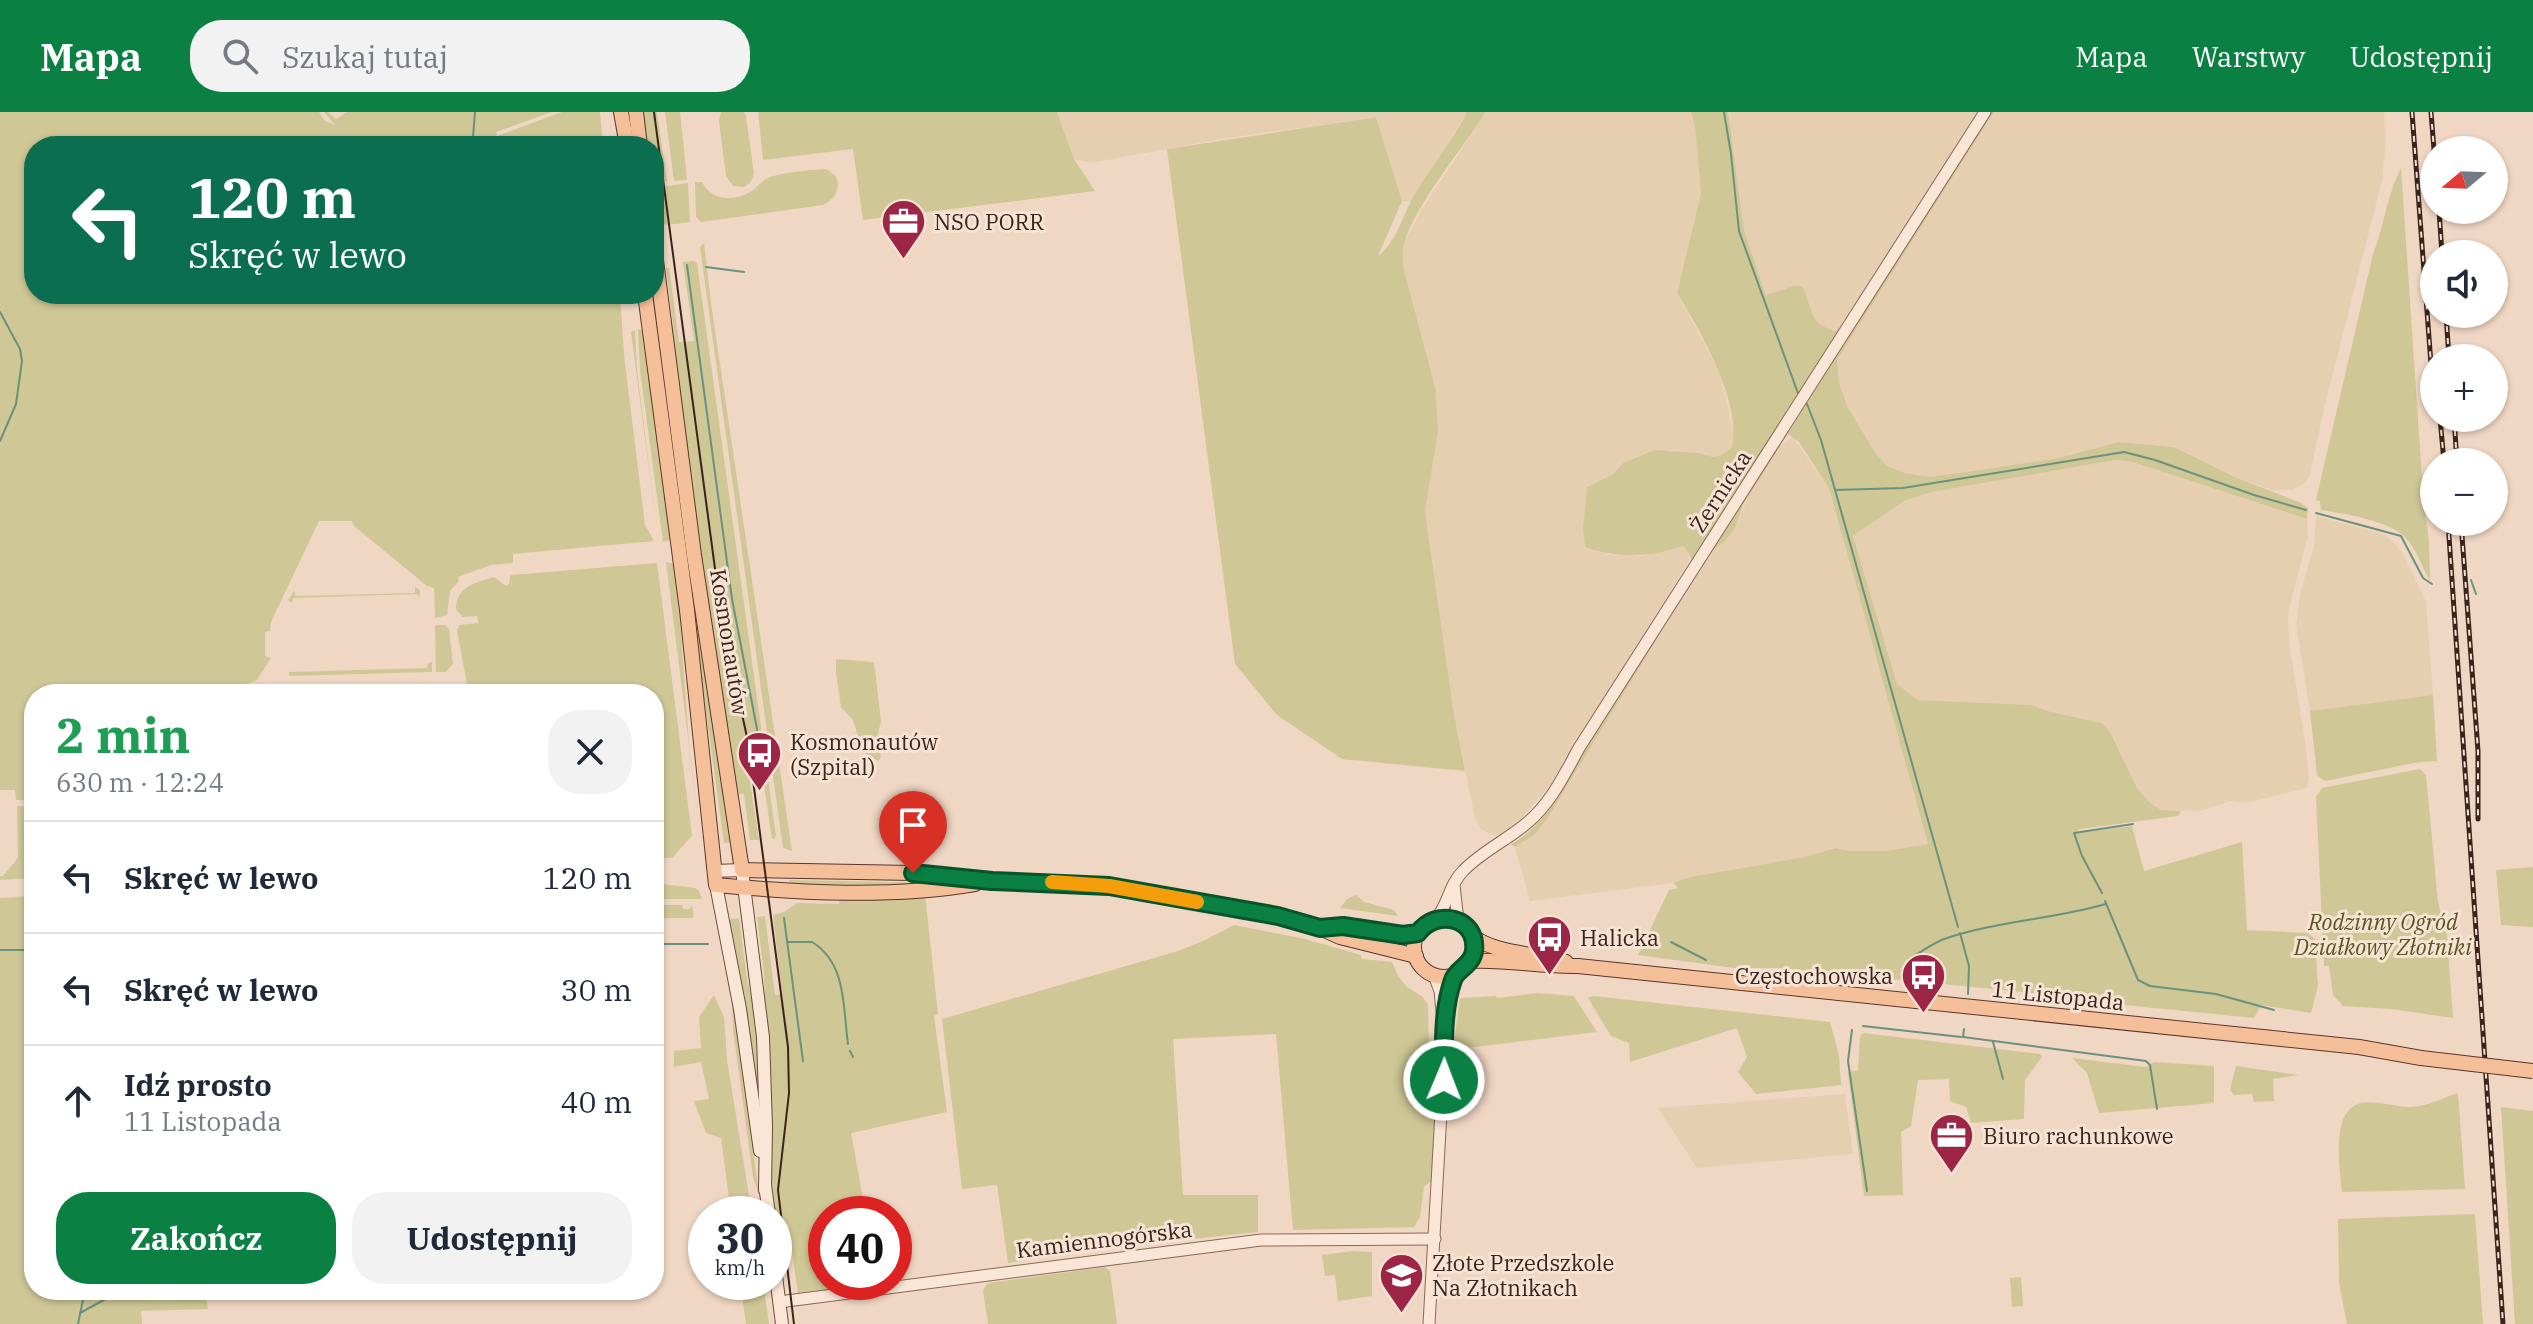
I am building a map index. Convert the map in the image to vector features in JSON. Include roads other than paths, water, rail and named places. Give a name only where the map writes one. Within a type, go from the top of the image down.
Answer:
[{"type":"main road","points":[[621,112],[625,136]]},
{"type":"main road","points":[[636,112],[639,136]]},
{"type":"main road","name":"Kosmonautów","points":[[646,304],[687,610],[715,878],[740,1009],[766,1196]]},
{"type":"main road","name":"Kosmonautów","points":[[662,304],[763,1037],[765,1190]]},
{"type":"main road","points":[[715,878],[742,870],[913,873],[992,881],[1109,886],[1278,916],[1340,937],[1411,952],[1423,968],[1434,975],[1454,975],[1471,961],[1474,945],[1471,934],[1458,921],[1436,919],[1418,933],[1416,956]]},
{"type":"main road","points":[[715,878],[744,888],[868,892],[948,888],[992,881]]},
{"type":"main road","points":[[1320,928],[1343,926],[1403,935],[1418,933]]},
{"type":"main road","name":"11 Listopada","points":[[1471,934],[1485,945],[1546,956],[1578,966]]},
{"type":"main road","name":"11 Listopada","points":[[1471,961],[1491,960],[1545,967],[1578,966],[2359,1047],[2421,1058],[2533,1071]]},
{"type":"main road","points":[[779,1302],[782,1324]]},
{"type":"street","name":"Żernicka","points":[[1454,884],[1464,869],[1531,820],[1554,793],[1579,748],[1985,112]]},
{"type":"street","points":[[1436,919],[1444,909],[1454,884]]},
{"type":"street","points":[[1454,884],[1458,921]]},
{"type":"street","points":[[1434,975],[1440,988],[1445,1021]]},
{"type":"street","points":[[1429,1324],[1445,1021],[1454,975]]},
{"type":"street","name":"Kamiennogórska","points":[[779,1302],[1261,1240],[1435,1239]]},
{"type":"waterway","points":[[473,136],[475,112]]},
{"type":"waterway","points":[[1724,112],[1739,231],[1799,396]]},
{"type":"waterway","points":[[687,265],[732,599],[762,755]]},
{"type":"waterway","points":[[706,267],[744,272]]},
{"type":"waterway","points":[[0,312],[20,349],[22,361],[16,404],[0,441]]},
{"type":"waterway","points":[[1807,404],[1821,440],[1958,927]]},
{"type":"waterway","points":[[1835,490],[1903,488],[2124,452],[2306,510]]},
{"type":"waterway","points":[[2316,513],[2401,536],[2423,578],[2432,584]]},
{"type":"waterway","points":[[2471,580],[2476,594]]},
{"type":"waterway","points":[[2102,893],[2082,856],[2074,833],[2133,824]]},
{"type":"waterway","points":[[2105,901],[2138,980],[2150,986],[2216,994],[2274,1010]]},
{"type":"waterway","points":[[1909,959],[1937,942],[1967,932],[2106,904]]},
{"type":"waterway","points":[[784,918],[803,1061]]},
{"type":"waterway","points":[[1960,933],[1969,966],[1968,994]]},
{"type":"waterway","points":[[788,942],[812,942],[832,962],[844,1002],[848,1044]]},
{"type":"waterway","points":[[1671,942],[1706,960]]},
{"type":"waterway","points":[[664,944],[708,944]]},
{"type":"waterway","points":[[0,950],[24,950]]},
{"type":"waterway","points":[[1863,1026],[1961,1037]]},
{"type":"waterway","points":[[1964,1029],[1963,1037],[2146,1061],[2150,1065],[2157,1109]]},
{"type":"waterway","points":[[1852,1030],[1848,1061],[1867,1191]]},
{"type":"waterway","points":[[1993,1042],[2003,1079]]},
{"type":"waterway","points":[[850,1051],[853,1057]]},
{"type":"waterway","points":[[78,1324],[83,1300]]},
{"type":"waterway","points":[[80,1313],[104,1300]]},
{"type":"tram line","points":[[654,112],[657,136]]},
{"type":"tram line","points":[[664,187],[722,621],[748,742],[788,1047],[789,1093],[778,1190],[794,1324]]},
{"type":"railway","points":[[2412,112],[2429,344]]},
{"type":"railway","points":[[2431,112],[2433,136]]},
{"type":"railway","points":[[2440,224],[2441,240]]},
{"type":"railway","points":[[2447,328],[2448,344]]},
{"type":"railway","points":[[2441,432],[2443,448]]},
{"type":"railway","points":[[2455,432],[2456,448]]},
{"type":"railway","points":[[2449,536],[2503,1324]]},
{"type":"railway","points":[[2462,536],[2478,751],[2478,819]]},
{"type":"place","name":"NSO PORR","points":[[903,260]]},
{"type":"place","name":"Kosmonautów (Szpital)","points":[[759,793]]},
{"type":"place","name":"Halicka","points":[[1549,976]]},
{"type":"place","name":"Częstochowska","points":[[1924,1014]]},
{"type":"place","name":"Biuro rachunkowe","points":[[1952,1174]]},
{"type":"place","name":"Złote Przedszkole Na Złotnikach","points":[[1401,1314]]},
{"type":"park label","name":"Rodzinny Ogród Działkowy Złotniki","points":[[2383,934]]}]
